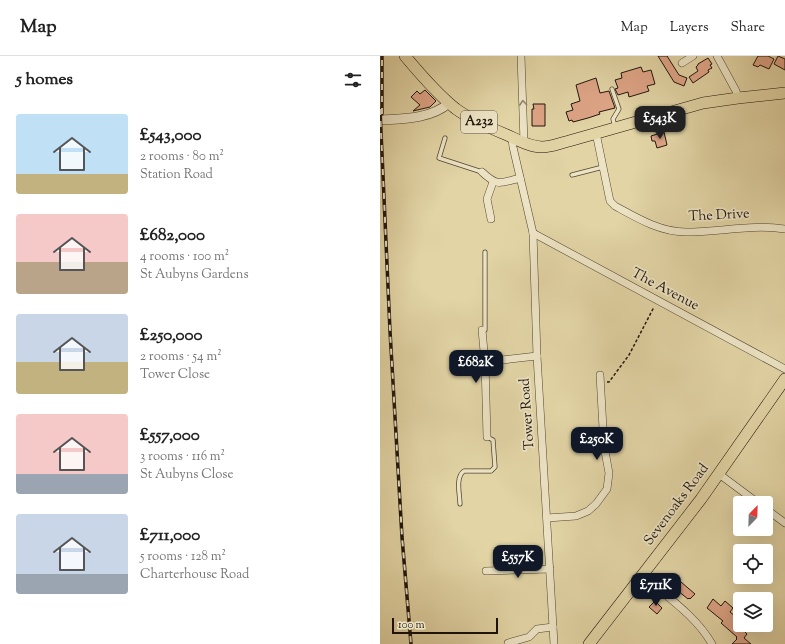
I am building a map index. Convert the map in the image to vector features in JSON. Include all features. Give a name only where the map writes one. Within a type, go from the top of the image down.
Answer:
[{"type":"main road","name":"A232","points":[[405,56],[449,103],[466,115],[512,138],[536,146],[545,146],[596,134],[690,106],[738,98],[785,93]]},
{"type":"main road","name":"Sevenoaks Road","points":[[588,644],[643,576],[719,474],[785,379]]},
{"type":"street","points":[[521,56],[524,142]]},
{"type":"street","points":[[682,63],[693,56]]},
{"type":"street","points":[[718,56],[736,91],[738,98]]},
{"type":"street","points":[[380,120],[424,115],[441,109],[449,103]]},
{"type":"street","name":"The Drive","points":[[596,134],[610,201],[615,206],[656,227],[685,232],[738,227],[770,227],[785,229]]},
{"type":"street","name":"Tower Road","points":[[512,138],[533,233],[537,356],[548,518],[554,644]]},
{"type":"street","points":[[482,172],[493,182],[500,183],[520,178]]},
{"type":"street","points":[[491,219],[487,199],[493,182]]},
{"type":"street","name":"The Avenue","points":[[533,233],[785,369]]},
{"type":"street","points":[[482,330],[487,437]]},
{"type":"street","points":[[484,362],[537,356]]},
{"type":"street","points":[[548,518],[576,516],[588,511],[596,504],[607,489],[609,473],[604,446],[601,379]]},
{"type":"street","points":[[719,474],[749,496]]},
{"type":"street","points":[[773,515],[785,524]]},
{"type":"street","points":[[486,571],[550,569]]},
{"type":"street","points":[[643,576],[692,618],[704,631],[712,644]]},
{"type":"street","points":[[506,643],[529,637],[537,629],[553,627]]},
{"type":"lane","points":[[612,88],[619,109],[613,119],[615,128]]},
{"type":"lane","points":[[445,138],[439,158],[482,172]]},
{"type":"lane","points":[[572,175],[603,166]]},
{"type":"lane","points":[[482,330],[485,330],[485,252]]},
{"type":"lane","points":[[460,504],[459,477],[461,472],[491,471],[495,467],[493,440],[487,437]]},
{"type":"path","points":[[601,379],[609,382],[629,355],[657,300]]},
{"type":"building","points":[[658,56],[667,56],[679,75],[687,78],[684,86],[674,82]]},
{"type":"building","points":[[758,56],[768,56],[774,59],[769,69],[760,65],[758,67],[753,65]]},
{"type":"building","points":[[778,56],[785,59],[785,70],[774,64]]},
{"type":"building","points":[[708,58],[712,64],[710,65],[712,68],[708,70],[709,72],[693,83],[689,77],[698,71],[696,67],[698,64]]},
{"type":"building","points":[[641,67],[643,72],[651,70],[655,84],[647,86],[649,91],[629,97],[628,92],[618,95],[615,89],[618,88],[615,80],[622,78],[621,73]]},
{"type":"building","points":[[596,78],[600,93],[609,91],[615,108],[599,112],[600,114],[588,118],[573,122],[572,120],[569,121],[566,112],[573,110],[571,104],[580,101],[576,85]]},
{"type":"building","points":[[425,90],[436,101],[430,107],[413,111],[420,105],[411,97],[417,91],[420,94]]},
{"type":"building","points":[[533,104],[545,104],[545,126],[532,126],[532,109],[534,109]]},
{"type":"building","points":[[664,132],[667,145],[657,148],[655,141],[652,141],[651,136]]},
{"type":"building","points":[[674,576],[695,594],[690,599],[668,583]]},
{"type":"building","points":[[713,599],[721,606],[725,601],[733,608],[730,612],[733,614],[733,632],[745,632],[747,634],[744,638],[751,644],[732,644],[737,637],[721,623],[723,621],[707,608]]},
{"type":"building","points":[[655,601],[662,608],[657,614],[649,607]]},
{"type":"railway","points":[[382,56],[382,114]]},
{"type":"railway","points":[[380,109],[390,331],[402,537],[411,644]]}]
